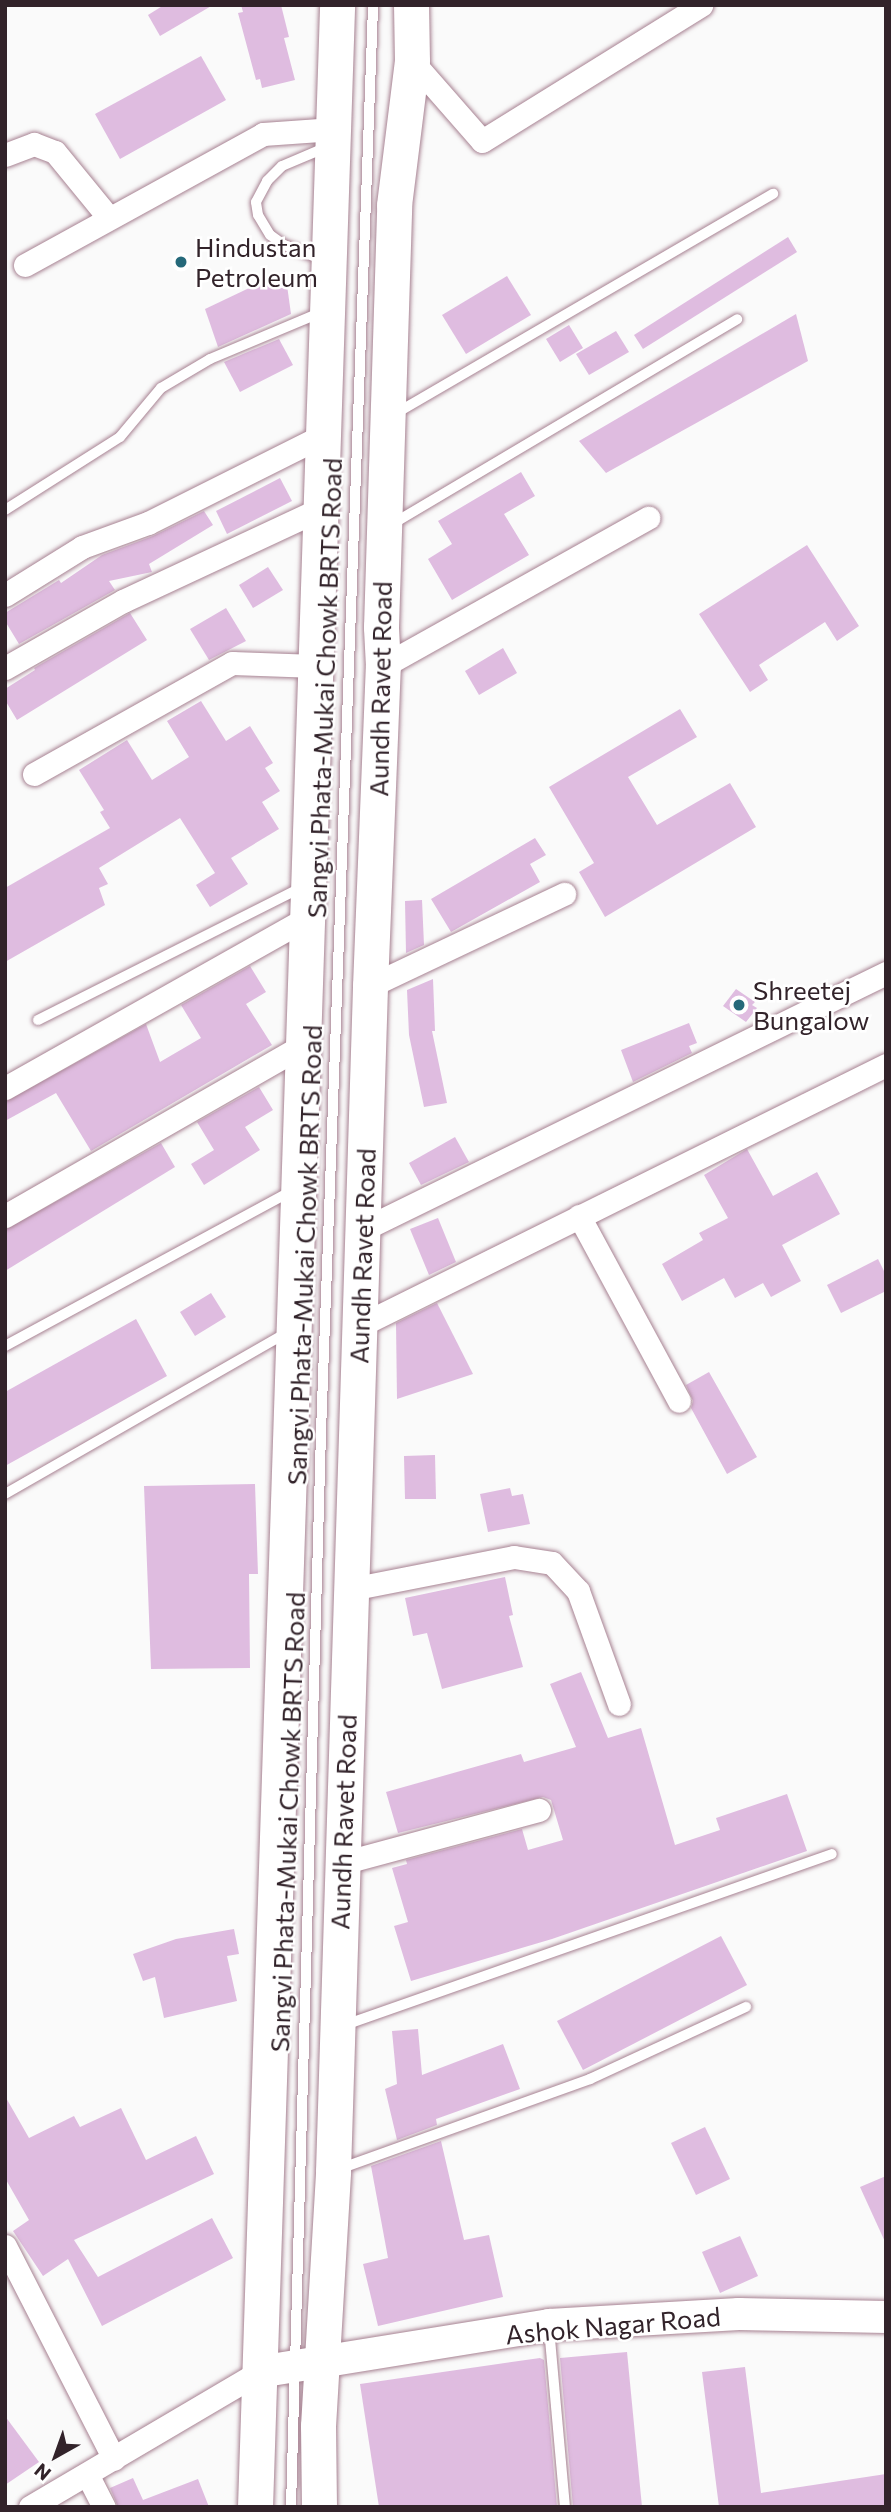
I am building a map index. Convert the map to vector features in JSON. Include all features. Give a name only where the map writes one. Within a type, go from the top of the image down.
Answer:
[{"type":"main road","points":[[255,2507],[337,5]]},
{"type":"main road","name":"Aundh Ravet Road","points":[[319,2507],[308,2366],[333,2171],[370,986],[383,666],[381,627],[394,205],[412,61],[411,5]]},
{"type":"street","points":[[412,61],[482,141],[701,5]]},
{"type":"street","points":[[25,265],[263,134],[334,137]]},
{"type":"street","points":[[5,155],[34,144],[55,152],[109,218]]},
{"type":"street","points":[[5,595],[82,547],[148,523],[324,435]]},
{"type":"street","points":[[5,668],[123,601],[322,508]]},
{"type":"street","points":[[383,666],[648,518]]},
{"type":"street","points":[[34,774],[232,663],[316,666]]},
{"type":"street","points":[[370,986],[564,894]]},
{"type":"street","points":[[5,1088],[309,900]]},
{"type":"street","points":[[362,1230],[886,973]]},
{"type":"street","points":[[5,1216],[304,1045]]},
{"type":"street","points":[[359,1326],[886,1065]]},
{"type":"street","points":[[579,1216],[678,1401]]},
{"type":"street","points":[[351,1589],[514,1557],[552,1563],[578,1591],[619,1704]]},
{"type":"street","points":[[342,1863],[539,1810]]},
{"type":"street","points":[[5,2246],[114,2459]]},
{"type":"street","name":"Ashok Nagar Road","points":[[259,2372],[549,2325],[739,2314],[886,2317]]},
{"type":"street","points":[[30,2507],[259,2372]]},
{"type":"street","points":[[87,2474],[104,2507]]},
{"type":"lane","name":"Sangvi Phata-Mukai Chowk BRTS Road","points":[[291,2507],[308,2366],[321,1432],[373,5]]},
{"type":"lane","points":[[330,262],[284,245],[270,235],[258,215],[256,202],[267,181],[282,166],[334,137]]},
{"type":"lane","points":[[388,418],[774,194]]},
{"type":"lane","points":[[5,510],[120,437],[161,388],[210,359],[328,310]]},
{"type":"lane","points":[[384,529],[737,319]]},
{"type":"lane","points":[[38,1020],[309,900]]},
{"type":"lane","points":[[5,1346],[299,1187]]},
{"type":"lane","points":[[5,1494],[295,1328]]},
{"type":"lane","points":[[336,2028],[832,1854]]},
{"type":"lane","points":[[333,2171],[590,2079],[746,2007]]},
{"type":"lane","points":[[549,2325],[565,2507]]},
{"type":"building","points":[[164,5],[213,5],[160,36],[148,15]]},
{"type":"building","points":[[241,5],[281,5],[289,37],[284,38],[295,80],[262,88],[260,79],[256,80],[238,13],[243,12]]},
{"type":"building","points":[[201,56],[226,100],[120,159],[95,114]]},
{"type":"building","points":[[788,237],[797,252],[643,349],[634,335]]},
{"type":"building","points":[[285,271],[291,314],[218,347],[205,309]]},
{"type":"building","points":[[507,276],[531,315],[466,354],[442,315]]},
{"type":"building","points":[[796,314],[808,361],[606,473],[579,441]]},
{"type":"building","points":[[569,325],[583,348],[560,362],[546,339]]},
{"type":"building","points":[[616,331],[629,352],[589,375],[576,354]]},
{"type":"building","points":[[279,339],[293,365],[240,392],[224,362]]},
{"type":"building","points":[[521,472],[535,496],[504,514],[529,555],[452,600],[428,559],[452,544],[438,521]]},
{"type":"building","points":[[280,478],[292,501],[227,534],[216,511]]},
{"type":"building","points":[[204,511],[213,525],[149,564],[152,572],[109,581],[115,590],[19,644],[5,621],[5,613],[59,580],[61,583],[102,555],[153,536]]},
{"type":"building","points":[[807,545],[859,626],[837,641],[825,622],[759,665],[768,680],[750,692],[699,614]]},
{"type":"building","points":[[268,567],[283,590],[253,608],[239,585]]},
{"type":"building","points":[[226,608],[246,641],[209,660],[190,629]]},
{"type":"building","points":[[130,613],[147,640],[17,720],[5,700],[5,689],[35,670],[34,668]]},
{"type":"building","points":[[503,648],[517,673],[479,695],[465,671]]},
{"type":"building","points":[[201,701],[226,741],[250,726],[273,763],[265,768],[280,791],[262,802],[279,829],[231,858],[248,884],[210,907],[196,885],[215,873],[180,818],[99,868],[108,884],[99,888],[105,905],[5,962],[5,888],[110,828],[100,812],[104,810],[79,770],[127,740],[152,780],[189,757],[167,721]]},
{"type":"building","points":[[680,709],[697,737],[628,777],[657,825],[730,783],[756,827],[605,917],[579,872],[594,863],[549,787]]},
{"type":"building","points":[[535,838],[546,855],[530,864],[540,882],[451,932],[431,899]]},
{"type":"building","points":[[422,900],[424,945],[406,953],[405,901]]},
{"type":"building","points":[[250,966],[266,992],[246,1004],[272,1045],[91,1151],[56,1093],[5,1121],[5,1102],[146,1024],[160,1062],[201,1038],[181,1005]]},
{"type":"building","points":[[433,979],[435,1031],[432,1031],[447,1103],[424,1107],[409,1035],[407,990]]},
{"type":"building","name":"Shreetej Bungalow","points":[[736,989],[755,1002],[752,1005],[757,1008],[746,1022],[723,1006]]},
{"type":"building","points":[[689,1023],[697,1043],[689,1046],[692,1053],[633,1082],[621,1050]]},
{"type":"building","points":[[259,1087],[273,1110],[245,1127],[260,1150],[204,1185],[191,1164],[214,1150],[197,1122]]},
{"type":"building","points":[[455,1137],[469,1162],[421,1185],[409,1163]]},
{"type":"building","points":[[161,1143],[175,1167],[5,1271],[5,1230]]},
{"type":"building","points":[[747,1149],[773,1196],[817,1172],[840,1214],[782,1245],[801,1281],[771,1297],[763,1283],[735,1298],[724,1278],[682,1301],[662,1264],[703,1240],[699,1233],[728,1218],[704,1175]]},
{"type":"building","points":[[438,1218],[456,1262],[429,1275],[410,1229]]},
{"type":"building","points":[[878,1259],[886,1275],[886,1291],[841,1313],[827,1285]]},
{"type":"building","points":[[211,1293],[226,1317],[195,1336],[180,1312]]},
{"type":"building","points":[[437,1303],[473,1374],[397,1399],[396,1323]]},
{"type":"building","points":[[136,1319],[167,1376],[5,1466],[5,1392]]},
{"type":"building","points":[[709,1372],[757,1457],[727,1474],[691,1408],[693,1401],[686,1385]]},
{"type":"building","points":[[435,1455],[436,1499],[405,1499],[404,1456]]},
{"type":"building","points":[[255,1484],[258,1574],[249,1574],[250,1668],[151,1669],[144,1486]]},
{"type":"building","points":[[510,1488],[512,1496],[523,1494],[530,1524],[488,1532],[480,1494]]},
{"type":"building","points":[[505,1577],[513,1615],[509,1616],[523,1667],[442,1689],[427,1633],[413,1636],[405,1598]]},
{"type":"building","points":[[581,1672],[608,1738],[641,1728],[675,1845],[720,1830],[716,1818],[787,1794],[807,1851],[552,1939],[411,1981],[394,1926],[408,1922],[392,1868],[407,1864],[406,1860],[522,1829],[528,1850],[563,1840],[551,1800],[543,1797],[398,1833],[386,1792],[521,1754],[524,1762],[576,1747],[550,1684]]},
{"type":"building","points":[[234,1929],[239,1954],[227,1956],[237,2001],[164,2018],[155,1977],[143,1981],[133,1954],[176,1939]]},
{"type":"building","points":[[721,1936],[747,1985],[583,2070],[557,2021]]},
{"type":"building","points":[[418,2029],[422,2075],[503,2044],[520,2089],[436,2119],[437,2125],[397,2140],[385,2089],[397,2084],[392,2031]]},
{"type":"building","points":[[5,2096],[29,2138],[74,2116],[80,2127],[121,2108],[146,2160],[196,2136],[214,2174],[74,2240],[98,2277],[212,2218],[233,2258],[102,2326],[68,2259],[43,2276],[13,2231],[29,2220],[5,2178]]},
{"type":"building","points":[[705,2127],[730,2179],[696,2195],[671,2143]]},
{"type":"building","points":[[441,2141],[464,2240],[489,2235],[503,2297],[378,2326],[363,2264],[388,2258],[371,2166]]},
{"type":"building","points":[[886,2176],[886,2244],[860,2187]]},
{"type":"building","points":[[740,2236],[758,2276],[720,2293],[702,2252]]},
{"type":"building","points":[[627,2352],[642,2507],[573,2507],[560,2358]]},
{"type":"building","points":[[540,2358],[544,2360],[557,2507],[379,2507],[360,2384]]},
{"type":"building","points":[[745,2367],[761,2493],[886,2474],[886,2507],[719,2507],[702,2372]]},
{"type":"building","points":[[5,2416],[39,2462],[5,2485]]},
{"type":"building","points":[[133,2478],[143,2500],[198,2479],[209,2507],[118,2507],[110,2488]]},
{"type":"place","name":"Hindustan Petroleum","points":[[181,262]]},
{"type":"place","name":"Shreetej Bungalow","points":[[739,1005]]}]
